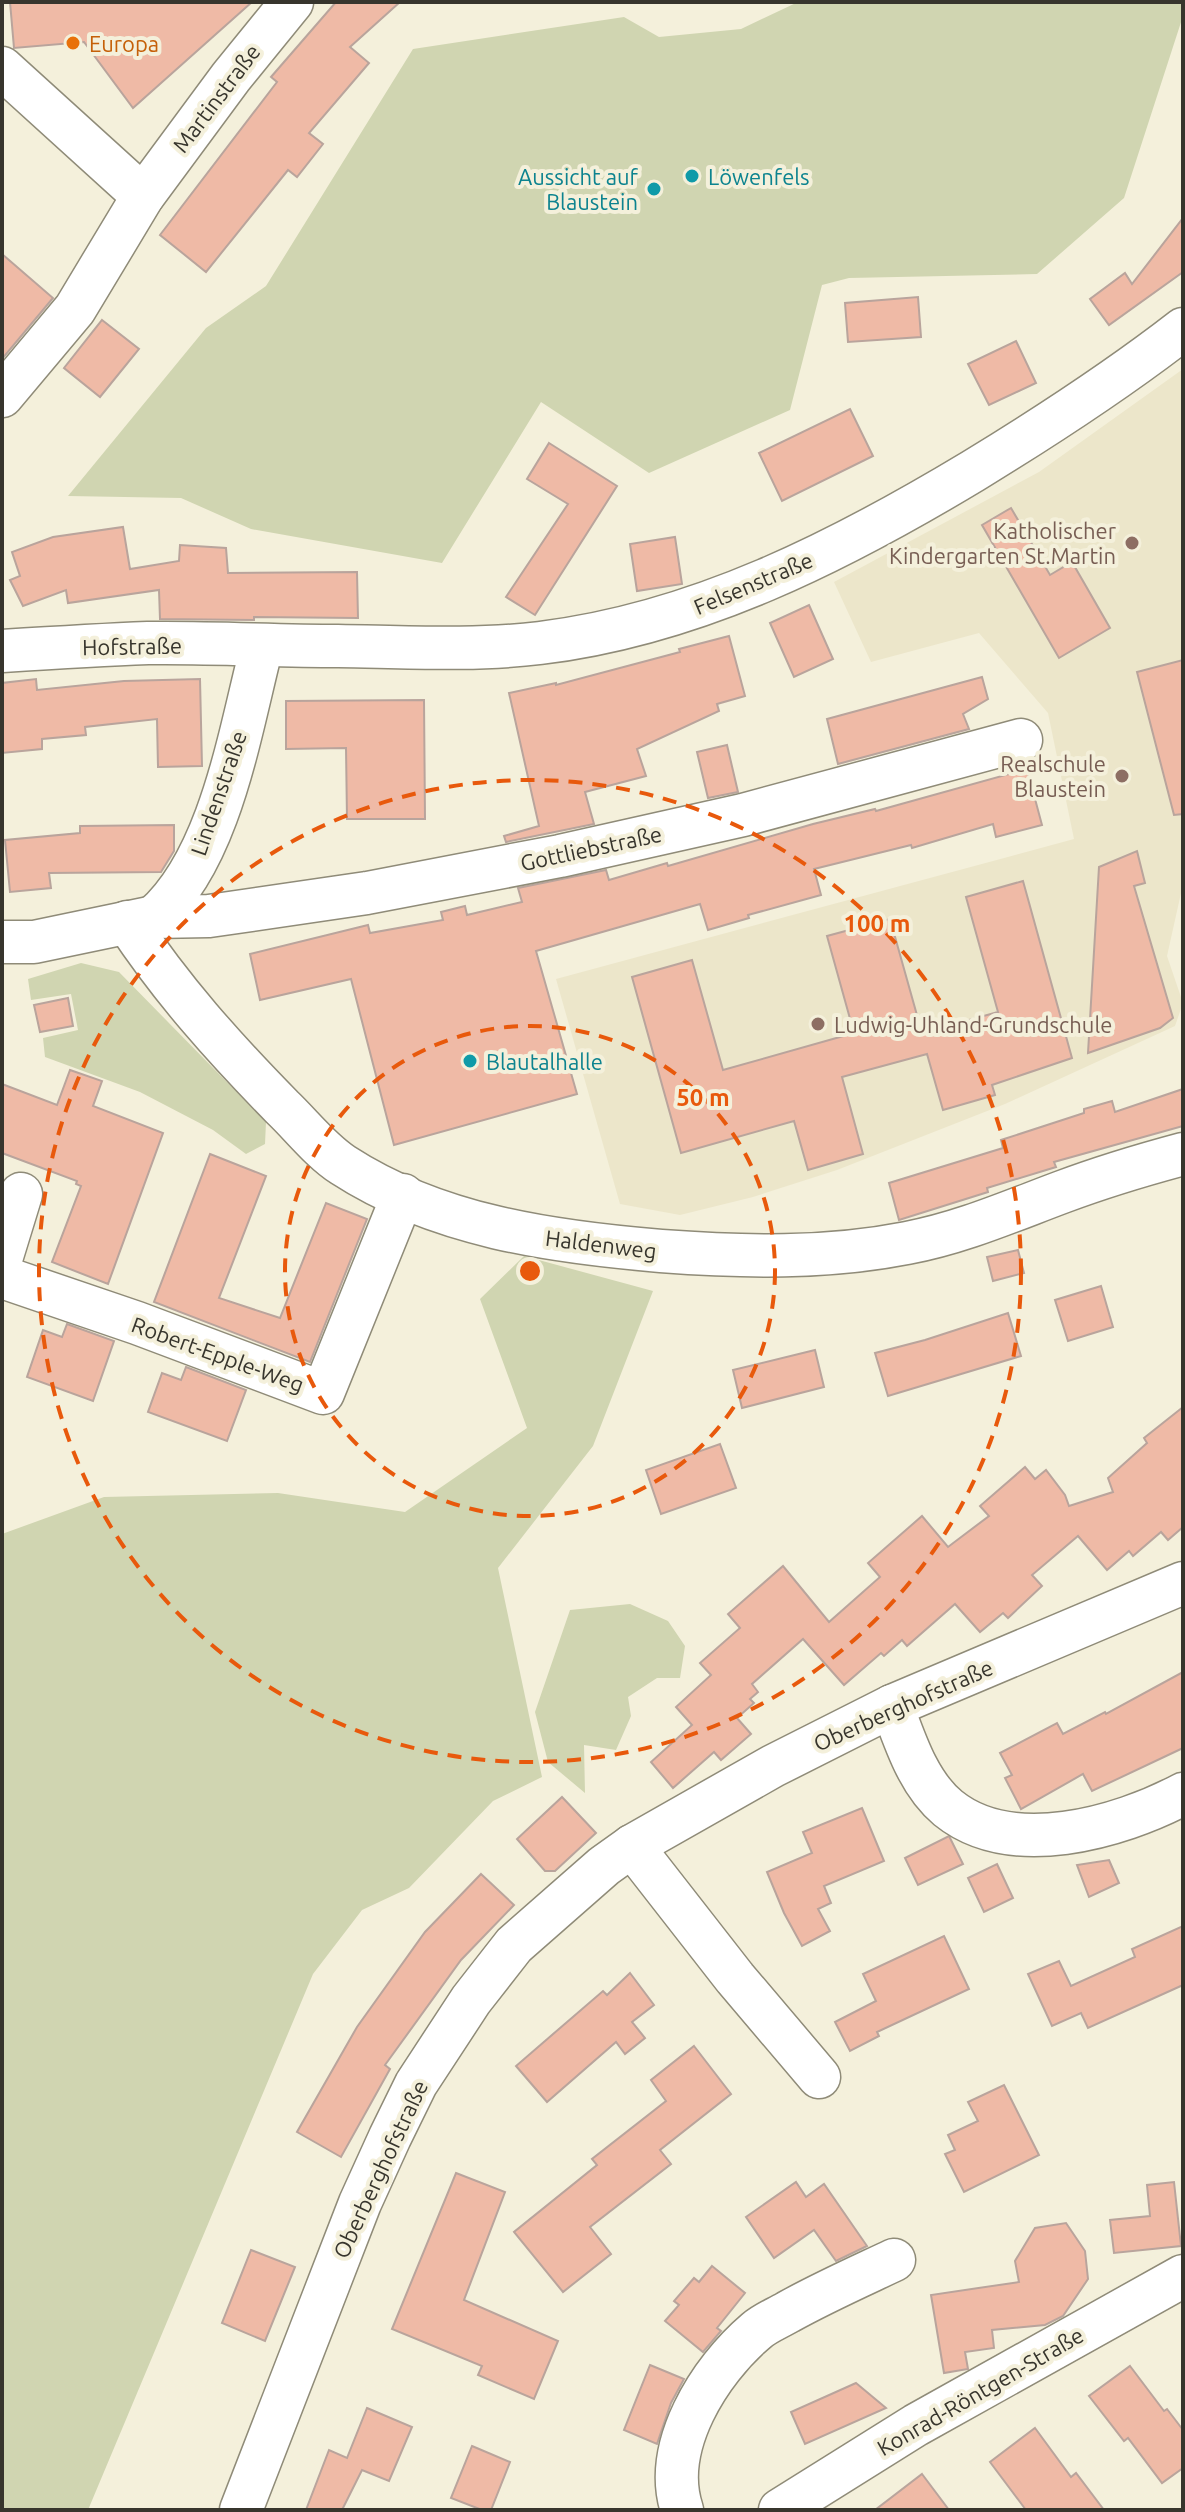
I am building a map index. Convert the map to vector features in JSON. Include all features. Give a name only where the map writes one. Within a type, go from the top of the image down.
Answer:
[{"type":"street","name":"Martinstraße","points":[[143,196],[231,77],[292,2]]},
{"type":"street","points":[[2,68],[143,196],[75,309],[2,396]]},
{"type":"street","name":"Felsenstraße","points":[[262,646],[444,647],[538,643],[626,628],[695,608],[765,581],[850,541],[943,489],[1126,373],[1183,329]]},
{"type":"street","name":"Hofstraße","points":[[2,651],[150,643],[262,646]]},
{"type":"street","name":"Lindenstraße","points":[[141,920],[171,902],[188,878],[206,840],[223,793],[262,646]]},
{"type":"street","name":"Gottliebstraße","points":[[141,920],[209,916],[367,893],[560,856],[743,815],[1021,740]]},
{"type":"street","points":[[2,942],[34,942],[141,920]]},
{"type":"street","name":"Haldenweg","points":[[141,920],[160,971],[232,1056],[341,1163],[379,1185],[435,1209],[506,1231],[583,1245],[697,1254],[842,1254],[909,1243],[972,1227],[1136,1166],[1183,1154]]},
{"type":"street","points":[[2,1256],[21,1194]]},
{"type":"street","name":"Robert-Epple-Weg","points":[[2,1277],[323,1393],[403,1195]]},
{"type":"street","name":"Oberberghofstraße","points":[[241,2510],[360,2203],[416,2084],[471,2000],[514,1945],[604,1866],[632,1846],[773,1766],[892,1706],[1183,1583]]},
{"type":"street","points":[[892,1706],[907,1747],[925,1780],[947,1807],[973,1823],[1001,1833],[1038,1835],[1076,1831],[1119,1821],[1159,1807],[1183,1794]]},
{"type":"street","points":[[632,1846],[735,1978],[819,2077]]},
{"type":"street","points":[[682,2510],[676,2492],[676,2466],[684,2435],[728,2359],[758,2329],[894,2260]]},
{"type":"street","name":"Konrad-Röntgen-Straße","points":[[780,2510],[916,2425],[1183,2276]]},
{"type":"shaded area","points":[[1183,369],[1183,884],[1167,956],[1183,1003],[1175,1026],[1005,1104],[837,1170],[753,1197],[680,1215],[620,1204],[556,979],[1074,839],[1048,713],[979,633],[871,662],[834,582],[1039,472]]},
{"type":"green space","points":[[798,2],[1183,2],[1183,16],[1124,198],[1037,274],[849,278],[822,285],[790,410],[649,473],[541,402],[442,563],[251,529],[181,498],[68,496],[206,328],[266,286],[413,49],[624,17],[659,37],[741,29]]},
{"type":"green space","points":[[81,963],[119,972],[266,1122],[265,1144],[246,1154],[213,1130],[140,1092],[45,1057],[43,1038],[78,1030],[71,994],[31,1000],[28,979]]},
{"type":"green space","points":[[524,1256],[653,1291],[593,1446],[498,1568],[542,1777],[493,1801],[409,1888],[362,1910],[313,1974],[88,2510],[2,2510],[2,1534],[104,1497],[278,1493],[405,1512],[527,1428],[480,1299]]},
{"type":"green space","points":[[630,1604],[668,1621],[685,1646],[680,1678],[657,1678],[628,1697],[631,1716],[616,1750],[584,1745],[585,1793],[548,1762],[535,1712],[570,1610]]},
{"type":"building","points":[[10,2],[252,2],[133,108],[84,42],[14,48]]},
{"type":"building","points":[[336,2],[400,2],[350,47],[369,63],[309,133],[323,144],[297,177],[288,170],[206,272],[160,235],[277,82],[271,77]]},
{"type":"building","points":[[1183,218],[1183,272],[1109,325],[1090,299],[1125,273],[1132,284]]},
{"type":"building","points":[[2,254],[53,298],[2,359]]},
{"type":"building","points":[[918,297],[921,337],[848,342],[845,303]]},
{"type":"building","points":[[102,320],[139,349],[100,397],[64,368]]},
{"type":"building","points":[[1016,341],[1036,383],[989,405],[968,364]]},
{"type":"building","points":[[850,409],[873,456],[782,501],[759,453]]},
{"type":"building","points":[[549,443],[617,486],[535,615],[506,597],[568,504],[527,479]]},
{"type":"building","points":[[1011,508],[1050,575],[1072,562],[1110,628],[1059,658],[982,525]]},
{"type":"building","points":[[123,527],[130,569],[179,561],[180,545],[226,548],[228,573],[357,572],[358,618],[160,619],[159,590],[68,603],[66,590],[23,606],[10,580],[20,576],[12,552],[53,537]]},
{"type":"building","points":[[675,537],[682,584],[637,591],[630,544]]},
{"type":"building","points":[[809,605],[833,659],[794,677],[770,623]]},
{"type":"building","points":[[729,636],[745,696],[717,704],[719,711],[637,749],[646,776],[585,792],[594,824],[506,842],[504,836],[539,826],[509,693],[556,685]]},
{"type":"building","points":[[1183,660],[1183,814],[1174,815],[1137,672]]},
{"type":"building","points":[[982,677],[988,699],[963,714],[969,729],[838,764],[827,719]]},
{"type":"building","points":[[36,679],[37,690],[124,681],[200,679],[202,766],[158,767],[157,719],[85,727],[86,735],[42,739],[42,749],[2,753],[2,683]]},
{"type":"building","points":[[424,700],[425,819],[347,819],[346,748],[286,749],[286,701]]},
{"type":"building","points":[[727,745],[738,792],[708,798],[697,752]]},
{"type":"building","points":[[1027,769],[1042,825],[996,837],[993,824],[912,848],[911,845],[814,869],[821,895],[748,915],[749,918],[708,930],[700,904],[536,951],[577,1094],[394,1145],[351,979],[260,1000],[250,954],[368,925],[370,933],[443,920],[441,912],[465,906],[467,915],[522,902],[518,888],[606,870],[609,880]]},
{"type":"building","points":[[174,825],[174,851],[161,872],[49,873],[51,888],[10,892],[5,840],[80,833],[80,826]]},
{"type":"building","points":[[1137,851],[1145,883],[1134,886],[1173,1018],[1160,1028],[1088,1053],[1099,867]]},
{"type":"building","points":[[1023,881],[1072,1058],[992,1085],[995,1095],[943,1110],[927,1054],[842,1077],[863,1154],[808,1170],[794,1121],[681,1153],[632,977],[692,960],[723,1070],[854,1033],[827,936],[890,919],[922,1033],[998,1012],[966,897]]},
{"type":"building","points":[[68,998],[73,1026],[40,1032],[34,1005]]},
{"type":"building","points":[[70,1070],[102,1081],[93,1106],[163,1133],[108,1284],[52,1262],[81,1186],[76,1184],[77,1181],[2,1153],[2,1084],[57,1105]]},
{"type":"building","points":[[1183,1089],[1183,1126],[1054,1162],[1056,1167],[899,1220],[889,1183],[1003,1148],[1001,1140],[1084,1113],[1084,1109],[1112,1101],[1115,1112]]},
{"type":"building","points":[[210,1154],[266,1176],[219,1298],[280,1318],[326,1203],[367,1219],[310,1362],[154,1302]]},
{"type":"building","points":[[1018,1250],[1024,1273],[993,1281],[987,1257]]},
{"type":"building","points":[[1101,1286],[1113,1327],[1068,1341],[1055,1300]]},
{"type":"building","points":[[1008,1313],[1021,1356],[888,1396],[875,1353]]},
{"type":"building","points":[[67,1324],[114,1341],[93,1401],[27,1377],[43,1330],[62,1337]]},
{"type":"building","points":[[815,1350],[824,1387],[742,1408],[733,1370]]},
{"type":"building","points":[[186,1367],[246,1390],[227,1441],[148,1412],[162,1373],[181,1380]]},
{"type":"building","points":[[1183,1407],[1183,1527],[1168,1540],[1161,1532],[1133,1556],[1129,1551],[1107,1570],[1078,1536],[1032,1575],[1042,1586],[1008,1618],[1003,1613],[980,1632],[955,1604],[907,1646],[902,1640],[884,1656],[881,1653],[844,1685],[803,1639],[752,1684],[758,1692],[750,1699],[754,1703],[737,1718],[751,1734],[721,1760],[714,1752],[673,1788],[651,1762],[692,1725],[676,1707],[711,1675],[700,1663],[740,1628],[728,1614],[783,1566],[829,1622],[880,1577],[868,1563],[922,1516],[948,1547],[989,1516],[980,1506],[1025,1467],[1035,1479],[1046,1470],[1065,1495],[1069,1506],[1113,1492],[1108,1478],[1147,1443],[1144,1438]]},
{"type":"building","points":[[720,1444],[736,1488],[661,1514],[646,1470]]},
{"type":"building","points":[[1183,1672],[1183,1748],[1092,1791],[1083,1774],[1021,1809],[1005,1778],[1012,1775],[1000,1753],[1057,1723],[1063,1734]]},
{"type":"building","points":[[562,1797],[596,1833],[555,1871],[545,1871],[517,1839]]},
{"type":"building","points":[[862,1808],[884,1861],[824,1886],[831,1903],[818,1909],[830,1931],[802,1946],[767,1872],[812,1853],[803,1832]]},
{"type":"building","points":[[949,1836],[963,1864],[918,1885],[905,1858]]},
{"type":"building","points":[[1109,1860],[1119,1883],[1089,1897],[1077,1865]]},
{"type":"building","points":[[997,1864],[1013,1898],[984,1912],[968,1878]]},
{"type":"building","points":[[481,1874],[514,1905],[461,1960],[385,2065],[390,2069],[341,2157],[297,2132],[357,2027],[425,1932]]},
{"type":"building","points":[[1183,1926],[1183,1985],[1088,2028],[1081,2013],[1052,2026],[1028,1974],[1059,1961],[1071,1986],[1135,1957],[1132,1949]]},
{"type":"building","points":[[944,1936],[969,1989],[877,2032],[879,2036],[850,2051],[835,2022],[876,2001],[863,1974]]},
{"type":"building","points":[[630,1973],[654,2005],[632,2022],[645,2038],[625,2054],[616,2042],[547,2102],[516,2066],[603,1991],[607,1995]]},
{"type":"building","points":[[694,2046],[731,2094],[660,2150],[671,2164],[590,2227],[611,2254],[563,2292],[514,2232],[597,2165],[592,2159],[666,2101],[651,2080]]},
{"type":"building","points":[[1004,2085],[1039,2155],[964,2192],[945,2154],[955,2150],[948,2135],[978,2121],[968,2102]]},
{"type":"building","points":[[456,2173],[505,2192],[464,2300],[558,2341],[534,2399],[478,2375],[482,2366],[392,2329]]},
{"type":"building","points":[[796,2182],[806,2197],[824,2184],[867,2246],[836,2261],[814,2230],[774,2258],[746,2217]]},
{"type":"building","points":[[1174,2182],[1181,2246],[1114,2253],[1110,2220],[1150,2216],[1147,2185]]},
{"type":"building","points":[[1066,2223],[1085,2251],[1088,2279],[1063,2316],[1045,2325],[992,2330],[994,2348],[965,2352],[968,2369],[944,2373],[931,2295],[1019,2282],[1015,2261],[1035,2228]]},
{"type":"building","points":[[251,2250],[295,2267],[265,2341],[222,2323]]},
{"type":"building","points":[[712,2266],[745,2293],[717,2328],[721,2331],[703,2352],[665,2321],[679,2305],[674,2301],[694,2278],[699,2282]]},
{"type":"building","points":[[650,2365],[684,2379],[671,2403],[657,2444],[624,2430]]},
{"type":"building","points":[[1130,2366],[1164,2411],[1167,2409],[1183,2430],[1183,2468],[1162,2483],[1128,2438],[1124,2441],[1089,2396]]},
{"type":"building","points":[[856,2383],[886,2408],[805,2444],[791,2412]]},
{"type":"building","points":[[367,2408],[412,2427],[389,2481],[362,2470],[342,2510],[306,2510],[329,2450],[347,2458]]},
{"type":"building","points":[[1035,2428],[1071,2477],[1076,2473],[1104,2510],[1026,2510],[990,2462]]},
{"type":"building","points":[[472,2446],[510,2462],[491,2510],[482,2510],[451,2498]]},
{"type":"building","points":[[922,2474],[949,2510],[875,2510]]},
{"type":"place","name":"Europa","points":[[73,43]]},
{"type":"place","name":"Löwenfels","points":[[692,176]]},
{"type":"place","name":"Aussicht auf Blaustein","points":[[654,189]]},
{"type":"place","name":"Katholischer Kindergarten St.Martin","points":[[1132,543]]},
{"type":"place","name":"Realschule Blaustein","points":[[1122,776]]},
{"type":"place","name":"Ludwig-Uhland-Grundschule","points":[[818,1024]]},
{"type":"place","name":"Blautalhalle","points":[[470,1061]]}]
